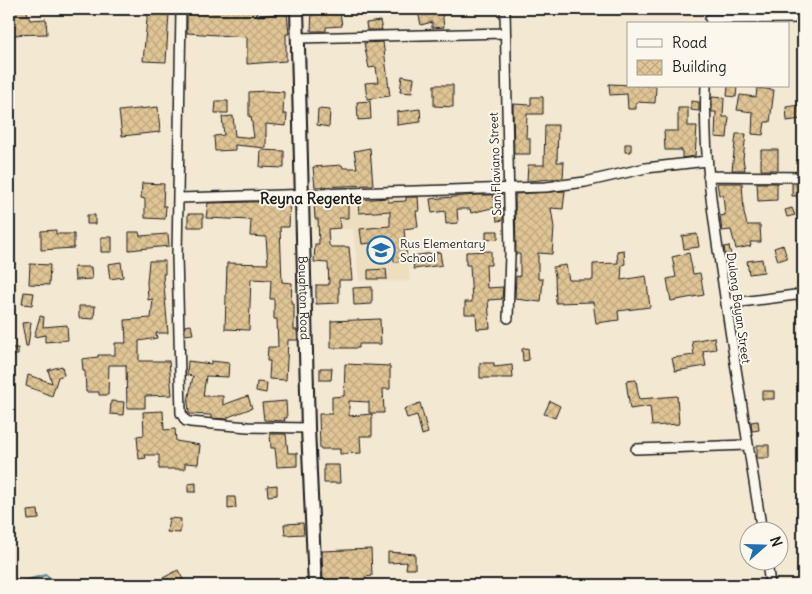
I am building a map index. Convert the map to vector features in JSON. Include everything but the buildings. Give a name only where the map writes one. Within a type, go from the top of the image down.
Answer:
[{"type":"main road","name":"Boughton Road","points":[[297,9],[300,196],[308,428],[316,585]]},
{"type":"street","points":[[181,9],[177,257],[180,405],[182,416],[190,422],[248,427],[308,428]]},
{"type":"street","name":"San Flaviano Street","points":[[505,9],[510,254],[508,318]]},
{"type":"street","points":[[710,9],[710,21],[803,18]]},
{"type":"street","points":[[298,38],[505,33]]},
{"type":"street","name":"Dulong Bayan Street","points":[[706,88],[704,129],[708,176],[747,445],[760,522]]},
{"type":"street","points":[[179,198],[300,196],[568,185],[646,168],[707,161]]},
{"type":"street","points":[[708,176],[803,177]]},
{"type":"street","points":[[726,304],[803,294]]},
{"type":"street","points":[[636,449],[747,445]]},
{"type":"street","points":[[768,572],[770,585]]},
{"type":"shaded area","name":"Rus Elementary School","points":[[402,195],[410,281],[359,281],[353,229],[314,230],[313,199]]},
{"type":"waterway","points":[[9,585],[46,575],[58,585]]},
{"type":"place","name":"Rus Elementary School","points":[[381,250]]},
{"type":"district","name":"Reyna Regente","points":[[311,198]]}]
